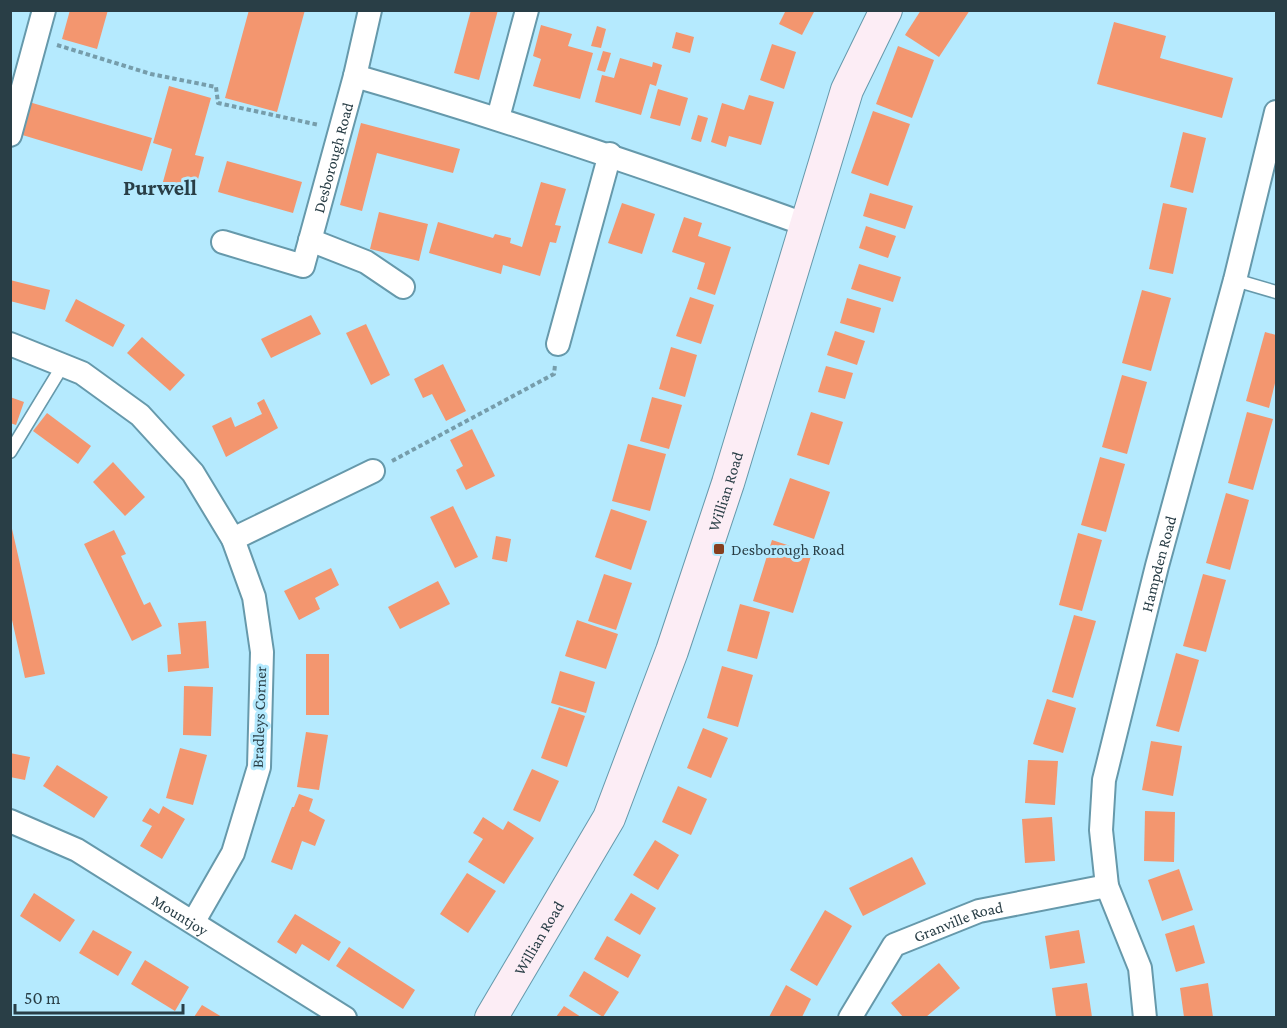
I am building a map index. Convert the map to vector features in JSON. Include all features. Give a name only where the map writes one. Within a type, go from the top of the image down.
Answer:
[{"type":"street","points":[[10,135],[44,10]]},
{"type":"street","name":"Desborough Road","points":[[224,242],[303,266],[355,76],[370,10]]},
{"type":"street","points":[[498,118],[527,10]]},
{"type":"street","name":"Willian Road","points":[[491,1017],[609,818],[672,651],[728,483],[847,90],[886,10]]},
{"type":"street","points":[[355,76],[610,154],[807,225]]},
{"type":"street","name":"Hampden Road","points":[[1145,1017],[1140,968],[1107,886],[1101,830],[1104,780],[1157,566],[1235,280],[1276,112]]},
{"type":"street","points":[[558,344],[610,154]]},
{"type":"street","points":[[310,240],[366,262],[404,287]]},
{"type":"street","name":"Bradleys Corner","points":[[10,344],[82,373],[140,415],[193,472],[234,539],[254,597],[262,652],[259,767],[234,853],[194,921]]},
{"type":"street","points":[[234,539],[373,471]]},
{"type":"street","name":"Mountjoy","points":[[10,820],[78,850],[345,1017]]},
{"type":"street","name":"Granville Road","points":[[850,1017],[894,945],[979,911],[1107,886]]},
{"type":"lane","points":[[1235,280],[1276,292]]},
{"type":"lane","points":[[10,452],[63,365]]},
{"type":"path","points":[[48,42],[151,74],[216,87],[218,103],[321,126]]},
{"type":"path","points":[[373,471],[554,374],[558,344]]},
{"type":"building","points":[[70,10],[108,10],[97,49],[62,39]]},
{"type":"building","points":[[249,10],[305,10],[277,112],[225,98]]},
{"type":"building","points":[[471,10],[498,10],[479,80],[454,73]]},
{"type":"building","points":[[786,10],[815,10],[802,35],[779,24]]},
{"type":"building","points":[[921,10],[970,10],[939,57],[905,35]]},
{"type":"building","points":[[1114,22],[1166,36],[1160,58],[1233,78],[1222,118],[1097,84]]},
{"type":"building","points":[[541,25],[572,34],[568,46],[593,53],[580,99],[533,86],[541,59],[533,56]]},
{"type":"building","points":[[597,26],[606,29],[601,48],[591,46]]},
{"type":"building","points":[[676,32],[694,37],[690,53],[672,48]]},
{"type":"building","points":[[772,44],[796,52],[784,89],[760,80]]},
{"type":"building","points":[[898,46],[934,60],[912,118],[876,104]]},
{"type":"building","points":[[603,51],[611,53],[605,72],[597,70]]},
{"type":"building","points":[[620,58],[652,67],[653,62],[662,65],[656,86],[650,84],[641,115],[595,102],[602,75],[614,78]]},
{"type":"building","points":[[169,86],[211,98],[195,155],[204,157],[193,198],[161,189],[172,149],[153,143]]},
{"type":"building","points":[[658,89],[688,98],[680,126],[650,118]]},
{"type":"building","points":[[749,95],[774,102],[761,145],[729,136],[726,147],[711,142],[722,103],[744,110]]},
{"type":"building","points":[[29,102],[152,138],[142,171],[19,134]]},
{"type":"building","points":[[873,111],[910,124],[888,186],[851,173]]},
{"type":"building","points":[[698,115],[708,118],[701,142],[691,139]]},
{"type":"building","points":[[361,123],[460,149],[453,173],[377,153],[362,211],[340,205]]},
{"type":"building","points":[[1183,132],[1206,138],[1193,193],[1170,187]]},
{"type":"building","points":[[227,161],[302,182],[293,213],[218,192]]},
{"type":"building","points":[[541,182],[566,189],[555,225],[561,226],[556,243],[550,242],[540,276],[503,265],[501,274],[429,253],[438,222],[493,238],[495,234],[511,238],[510,243],[522,247]]},
{"type":"building","points":[[870,193],[913,206],[905,229],[863,216]]},
{"type":"building","points":[[622,203],[655,214],[642,254],[608,243]]},
{"type":"building","points":[[1163,203],[1187,208],[1173,274],[1149,269]]},
{"type":"building","points":[[379,212],[428,224],[419,261],[370,249]]},
{"type":"building","points":[[684,217],[702,223],[698,236],[731,247],[715,295],[697,289],[705,263],[672,252]]},
{"type":"building","points":[[866,226],[896,236],[888,258],[859,248]]},
{"type":"building","points":[[859,264],[901,277],[893,302],[851,289]]},
{"type":"building","points":[[10,280],[50,290],[45,310],[10,301]]},
{"type":"building","points":[[1142,290],[1171,298],[1151,371],[1122,363]]},
{"type":"building","points":[[690,297],[714,305],[701,344],[676,336]]},
{"type":"building","points":[[847,298],[881,308],[874,333],[840,323]]},
{"type":"building","points":[[76,299],[125,325],[113,347],[65,321]]},
{"type":"building","points":[[311,315],[321,334],[271,358],[261,339]]},
{"type":"building","points":[[366,324],[390,375],[371,385],[346,333]]},
{"type":"building","points":[[835,331],[865,341],[857,365],[827,355]]},
{"type":"building","points":[[1265,332],[1276,335],[1276,379],[1269,408],[1246,401]]},
{"type":"building","points":[[142,337],[185,375],[170,391],[127,353]]},
{"type":"building","points":[[671,347],[697,355],[685,397],[659,389]]},
{"type":"building","points":[[443,364],[466,411],[446,421],[432,394],[423,398],[414,379]]},
{"type":"building","points":[[826,366],[853,373],[845,399],[818,392]]},
{"type":"building","points":[[1122,375],[1147,382],[1127,454],[1102,447]]},
{"type":"building","points":[[10,397],[24,402],[16,425],[10,423]]},
{"type":"building","points":[[652,397],[682,405],[669,449],[640,441]]},
{"type":"building","points":[[264,399],[278,428],[226,457],[212,426],[231,417],[235,427],[262,414],[257,403]]},
{"type":"building","points":[[811,412],[843,422],[829,465],[797,455]]},
{"type":"building","points":[[1247,412],[1273,419],[1253,490],[1228,483]]},
{"type":"building","points":[[47,413],[91,446],[78,464],[33,431]]},
{"type":"building","points":[[472,429],[495,476],[466,490],[456,470],[463,466],[450,440]]},
{"type":"building","points":[[628,444],[666,454],[650,511],[612,501]]},
{"type":"building","points":[[1100,457],[1125,464],[1106,532],[1081,525]]},
{"type":"building","points":[[113,462],[145,497],[125,516],[93,482]]},
{"type":"building","points":[[790,478],[830,492],[814,539],[773,525]]},
{"type":"building","points":[[1226,493],[1249,500],[1230,570],[1206,563]]},
{"type":"building","points":[[453,506],[478,557],[455,568],[430,517]]},
{"type":"building","points":[[611,509],[647,521],[631,570],[595,557]]},
{"type":"building","points":[[10,520],[45,674],[25,678],[10,611]]},
{"type":"building","points":[[114,530],[126,554],[121,556],[144,605],[150,602],[162,626],[132,641],[84,544]]},
{"type":"building","points":[[1078,533],[1102,540],[1082,611],[1059,605]]},
{"type":"building","points":[[496,536],[511,539],[507,562],[492,559]]},
{"type":"building","points":[[772,540],[812,553],[793,613],[753,601]]},
{"type":"building","points":[[331,568],[339,585],[315,598],[320,609],[299,620],[284,591]]},
{"type":"building","points":[[604,574],[632,583],[616,630],[588,621]]},
{"type":"building","points":[[1203,574],[1226,580],[1206,652],[1183,646]]},
{"type":"building","points":[[438,581],[450,604],[400,629],[388,607]]},
{"type":"building","points":[[740,604],[770,612],[757,659],[727,651]]},
{"type":"building","points":[[1074,615],[1096,621],[1073,698],[1052,692]]},
{"type":"building","points":[[577,620],[618,634],[606,669],[565,656]]},
{"type":"building","points":[[206,621],[209,668],[168,672],[167,655],[181,654],[178,623]]},
{"type":"building","points":[[1176,653],[1199,660],[1179,732],[1156,726]]},
{"type":"building","points":[[306,654],[329,654],[329,715],[306,715]]},
{"type":"building","points":[[722,666],[753,675],[738,727],[707,718]]},
{"type":"building","points":[[560,671],[595,682],[586,713],[551,703]]},
{"type":"building","points":[[184,686],[213,687],[211,736],[183,735]]},
{"type":"building","points":[[1047,699],[1076,708],[1063,753],[1033,744]]},
{"type":"building","points":[[559,707],[585,716],[567,767],[541,758]]},
{"type":"building","points":[[703,728],[728,738],[711,778],[687,768]]},
{"type":"building","points":[[306,732],[328,735],[319,790],[297,787]]},
{"type":"building","points":[[1151,741],[1182,746],[1173,796],[1142,790]]},
{"type":"building","points":[[180,748],[207,755],[193,805],[166,798]]},
{"type":"building","points":[[10,753],[30,757],[25,780],[10,777]]},
{"type":"building","points":[[1028,760],[1058,761],[1055,805],[1025,803]]},
{"type":"building","points":[[57,765],[108,797],[94,818],[43,786]]},
{"type":"building","points":[[532,769],[559,781],[540,822],[513,810]]},
{"type":"building","points":[[678,786],[707,799],[691,835],[662,822]]},
{"type":"building","points":[[299,794],[313,799],[309,811],[325,820],[315,846],[302,841],[292,870],[271,862]]},
{"type":"building","points":[[163,806],[185,819],[162,859],[140,846],[152,826],[142,821],[150,808],[159,814]]},
{"type":"building","points":[[1145,811],[1175,812],[1174,862],[1144,861]]},
{"type":"building","points":[[483,817],[503,830],[508,821],[534,838],[504,884],[468,862],[483,839],[473,833]]},
{"type":"building","points":[[1052,817],[1055,861],[1025,863],[1022,819]]},
{"type":"building","points":[[655,840],[679,855],[658,890],[633,875]]},
{"type":"building","points":[[912,857],[926,884],[863,916],[849,888]]},
{"type":"building","points":[[1179,869],[1193,910],[1162,921],[1148,880]]},
{"type":"building","points":[[467,873],[496,891],[468,933],[440,914]]},
{"type":"building","points":[[34,893],[75,920],[60,942],[20,916]]},
{"type":"building","points":[[631,893],[656,908],[640,935],[614,920]]},
{"type":"building","points":[[825,910],[852,926],[817,986],[790,970]]},
{"type":"building","points":[[295,914],[341,942],[329,961],[302,944],[296,954],[277,942]]},
{"type":"building","points":[[1194,925],[1205,963],[1176,972],[1165,934]]},
{"type":"building","points":[[93,930],[132,952],[118,976],[79,953]]},
{"type":"building","points":[[1079,930],[1085,963],[1050,969],[1045,936]]},
{"type":"building","points":[[607,936],[641,955],[628,978],[594,959]]},
{"type":"building","points":[[349,947],[415,990],[403,1009],[336,966]]},
{"type":"building","points":[[145,960],[189,987],[175,1011],[131,984]]},
{"type":"building","points":[[939,963],[960,988],[926,1017],[903,1017],[891,1003]]},
{"type":"building","points":[[584,971],[619,992],[603,1017],[569,996]]},
{"type":"building","points":[[1087,983],[1092,1017],[1056,1017],[1052,988]]},
{"type":"building","points":[[1208,983],[1213,1017],[1184,1017],[1180,988]]},
{"type":"building","points":[[786,985],[811,999],[802,1017],[769,1017]]},
{"type":"building","points":[[202,1005],[222,1017],[194,1017]]},
{"type":"building","points":[[564,1006],[581,1017],[556,1017]]},
{"type":"place","name":"Desborough Road","points":[[719,549]]},
{"type":"district","name":"Purwell","points":[[160,187]]}]
